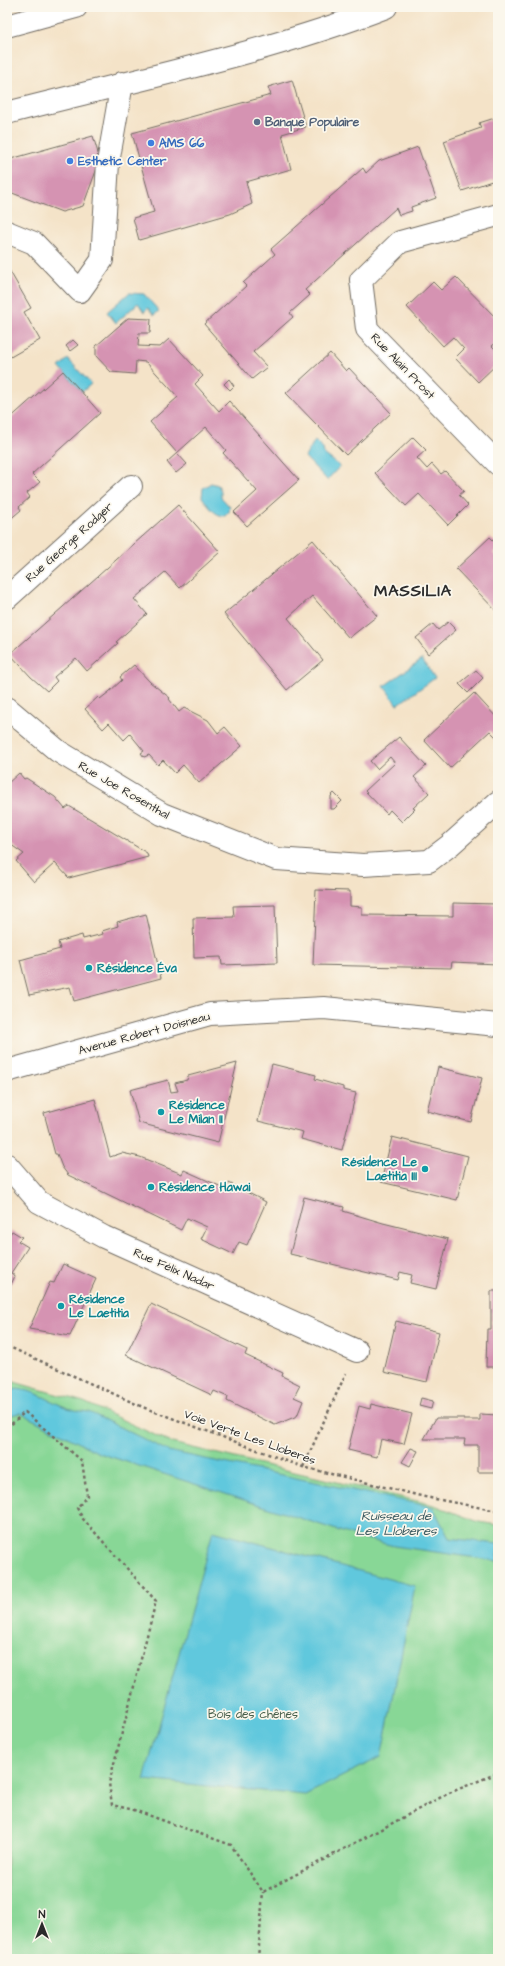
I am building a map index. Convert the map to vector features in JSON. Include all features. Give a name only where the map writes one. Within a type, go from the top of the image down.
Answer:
[{"type":"street","points":[[7,26],[76,7]]},
{"type":"street","points":[[7,113],[122,83],[211,62],[337,26],[386,7]]},
{"type":"street","points":[[7,232],[34,243],[80,291],[102,260],[108,163],[122,83]]},
{"type":"street","name":"Rue Alain Prost","points":[[498,215],[400,242],[361,280],[367,329],[498,464]]},
{"type":"street","name":"Rue George Rodger","points":[[7,598],[131,486]]},
{"type":"street","name":"Rue Joe Rosenthal","points":[[7,708],[58,752],[162,814],[276,859],[363,865],[429,861],[450,845],[498,802]]},
{"type":"street","name":"Avenue Robert Doisneau","points":[[7,1071],[210,1014],[324,1008],[498,1025]]},
{"type":"street","name":"Rue Félix Nadar","points":[[7,1165],[39,1202],[104,1237],[357,1351]]},
{"type":"path","name":"Voie Verte Les Lloberes","points":[[7,1346],[146,1408],[303,1467],[425,1497],[498,1511]]},
{"type":"path","points":[[303,1467],[357,1351]]},
{"type":"path","points":[[7,1428],[25,1412],[82,1461],[87,1496],[77,1508],[83,1519],[156,1601],[109,1783],[112,1805],[134,1810],[231,1845],[263,1892],[258,1959]]},
{"type":"path","points":[[263,1892],[449,1793],[498,1773]]},
{"type":"green space","name":"Bois des chênes","points":[[7,1380],[84,1402],[172,1443],[434,1505],[479,1522],[498,1525],[498,1959],[7,1959]]},
{"type":"water","points":[[129,293],[144,294],[159,311],[154,315],[148,308],[144,312],[138,303],[116,323],[107,312]]},
{"type":"water","points":[[68,359],[91,384],[82,392],[59,367]]},
{"type":"water","points":[[315,440],[323,448],[324,454],[340,466],[327,480],[305,457]]},
{"type":"water","points":[[211,483],[218,485],[221,491],[221,497],[230,507],[229,512],[225,516],[221,516],[214,512],[202,497],[203,488]]},
{"type":"water","points":[[422,659],[435,678],[397,705],[384,686]]},
{"type":"water","name":"Ruisseau de Les Lloberes","points":[[18,1389],[28,1391],[78,1411],[89,1412],[168,1451],[433,1507],[449,1538],[498,1544],[498,1561],[394,1546],[355,1536],[99,1453],[20,1413],[7,1416],[7,1391]]},
{"type":"water","points":[[213,1531],[415,1586],[381,1757],[305,1795],[144,1780]]},
{"type":"building","points":[[292,80],[306,127],[282,134],[291,169],[246,182],[252,204],[230,214],[139,240],[133,218],[154,212],[132,133],[271,95],[268,87]]},
{"type":"building","points":[[498,117],[498,179],[462,191],[444,141],[481,128],[479,123]]},
{"type":"building","points":[[93,136],[100,160],[83,206],[62,212],[7,191],[7,160]]},
{"type":"building","points":[[418,147],[436,198],[411,207],[412,211],[399,215],[396,208],[305,290],[310,295],[290,313],[293,317],[253,352],[267,367],[252,379],[204,324],[246,286],[243,283],[275,254],[271,249],[363,168],[366,173],[379,161]]},
{"type":"building","points":[[8,268],[31,308],[24,312],[40,340],[7,359]]},
{"type":"building","points":[[456,277],[498,320],[498,341],[492,346],[498,352],[497,364],[478,382],[455,358],[464,349],[453,337],[443,346],[407,307],[433,282],[441,290]]},
{"type":"building","points":[[128,318],[151,319],[150,333],[139,333],[138,346],[160,347],[169,339],[203,376],[195,384],[219,411],[229,401],[299,480],[247,526],[234,512],[257,491],[223,453],[226,450],[206,427],[177,453],[150,422],[178,397],[146,362],[136,361],[135,374],[111,372],[96,356],[96,346]]},
{"type":"building","points":[[73,340],[78,345],[70,351],[66,346]]},
{"type":"building","points":[[330,353],[346,371],[349,368],[391,413],[346,455],[286,393]]},
{"type":"building","points":[[63,371],[100,413],[32,474],[40,482],[27,493],[30,497],[19,507],[21,510],[8,521],[7,421]]},
{"type":"building","points":[[229,379],[234,386],[230,390],[224,384]]},
{"type":"building","points":[[413,437],[426,450],[417,458],[427,469],[432,464],[441,474],[445,471],[464,491],[459,495],[468,505],[448,525],[419,494],[406,506],[375,473]]},
{"type":"building","points":[[177,453],[187,464],[176,473],[167,462]]},
{"type":"building","points":[[178,505],[220,552],[180,588],[165,572],[134,599],[147,614],[87,671],[76,658],[54,677],[57,681],[47,691],[31,677],[10,654]]},
{"type":"building","points":[[490,537],[498,545],[498,549],[493,553],[498,558],[498,613],[456,569]]},
{"type":"building","points":[[313,540],[377,616],[349,638],[312,596],[288,618],[323,660],[287,690],[224,614]]},
{"type":"building","points":[[448,622],[456,630],[428,654],[416,638],[433,624],[438,630]]},
{"type":"building","points":[[134,665],[150,682],[170,698],[169,699],[179,712],[184,708],[208,720],[218,733],[225,727],[242,746],[199,783],[183,765],[175,773],[163,760],[158,765],[149,755],[144,757],[141,753],[144,751],[130,734],[124,740],[109,723],[103,729],[85,709],[98,697],[100,699],[109,692],[122,680],[120,677]]},
{"type":"building","points":[[476,670],[483,678],[468,693],[459,684]]},
{"type":"building","points":[[474,693],[498,719],[498,735],[496,737],[490,731],[450,768],[424,740]]},
{"type":"building","points":[[399,737],[426,766],[414,777],[429,793],[413,808],[415,809],[402,822],[390,810],[387,814],[365,791],[395,763],[390,757],[377,769],[370,761]]},
{"type":"building","points":[[19,773],[24,779],[26,778],[55,797],[65,809],[69,806],[147,853],[148,857],[69,878],[55,863],[34,882],[16,861],[24,854],[7,842],[7,784]]},
{"type":"building","points":[[334,793],[342,801],[334,809],[331,809],[331,796]]},
{"type":"building","points":[[316,890],[350,891],[350,906],[362,907],[362,915],[453,916],[453,903],[498,904],[498,964],[452,962],[451,968],[313,965]]},
{"type":"building","points":[[275,905],[277,963],[222,965],[221,957],[194,958],[193,918],[234,917],[233,906]]},
{"type":"building","points":[[146,914],[161,978],[74,1001],[70,987],[29,995],[20,960],[60,949],[58,942],[82,935],[83,939],[103,934],[102,931],[118,926],[117,922]]},
{"type":"building","points":[[237,1063],[218,1143],[139,1123],[130,1090],[168,1080],[171,1092],[178,1091],[175,1083],[187,1080],[188,1076]]},
{"type":"building","points":[[272,1064],[316,1075],[315,1079],[343,1087],[343,1090],[356,1093],[342,1150],[301,1139],[303,1132],[258,1121]]},
{"type":"building","points":[[438,1067],[482,1078],[471,1122],[427,1111]]},
{"type":"building","points":[[95,1099],[110,1157],[122,1153],[140,1157],[182,1174],[184,1170],[226,1189],[229,1183],[266,1202],[247,1245],[239,1242],[233,1254],[201,1239],[207,1227],[187,1218],[181,1230],[68,1175],[62,1167],[57,1154],[55,1154],[44,1113]]},
{"type":"building","name":"Résidence Le Laetitia III","points":[[392,1137],[468,1156],[457,1200],[381,1182]]},
{"type":"building","points":[[304,1197],[344,1207],[343,1211],[383,1223],[448,1239],[436,1289],[410,1283],[412,1275],[400,1272],[398,1280],[290,1254]]},
{"type":"building","points":[[12,1231],[22,1237],[18,1241],[28,1247],[11,1273],[15,1276],[7,1293],[7,1234],[9,1235]]},
{"type":"building","name":"Résidence Le Laetitia","points":[[63,1264],[96,1279],[70,1336],[29,1329],[50,1282],[54,1283]]},
{"type":"building","points":[[491,1291],[498,1291],[498,1367],[486,1367],[487,1329],[491,1329]]},
{"type":"building","points":[[151,1304],[247,1350],[245,1355],[283,1373],[282,1376],[300,1385],[294,1397],[303,1401],[297,1416],[275,1425],[227,1401],[228,1397],[214,1391],[212,1395],[126,1355]]},
{"type":"building","points":[[396,1321],[439,1332],[427,1382],[384,1372]]},
{"type":"building","points":[[421,1398],[433,1401],[431,1409],[419,1406]]},
{"type":"building","points":[[371,1404],[412,1414],[404,1444],[381,1439],[377,1457],[348,1450],[359,1406],[370,1409]]},
{"type":"building","points":[[480,1414],[498,1415],[498,1472],[478,1472],[478,1445],[464,1445],[465,1439],[424,1439],[436,1418],[464,1418],[464,1420],[480,1420]]},
{"type":"building","points":[[411,1448],[418,1451],[410,1466],[402,1462]]},
{"type":"place","name":"Banque Populaire","points":[[257,122]]},
{"type":"place","name":"AMS 66","points":[[151,143]]},
{"type":"place","name":"Esthetic Center","points":[[70,161]]},
{"type":"place","name":"Résidence Éva","points":[[89,968]]},
{"type":"place","name":"Résidence Le Milan II","points":[[161,1112]]},
{"type":"place","name":"Résidence Le Laetitia III","points":[[425,1169]]},
{"type":"place","name":"Résidence Hawai","points":[[151,1187]]},
{"type":"place","name":"Résidence Le Laetitia","points":[[61,1306]]},
{"type":"district","name":"MASSILIA","points":[[413,590]]}]
